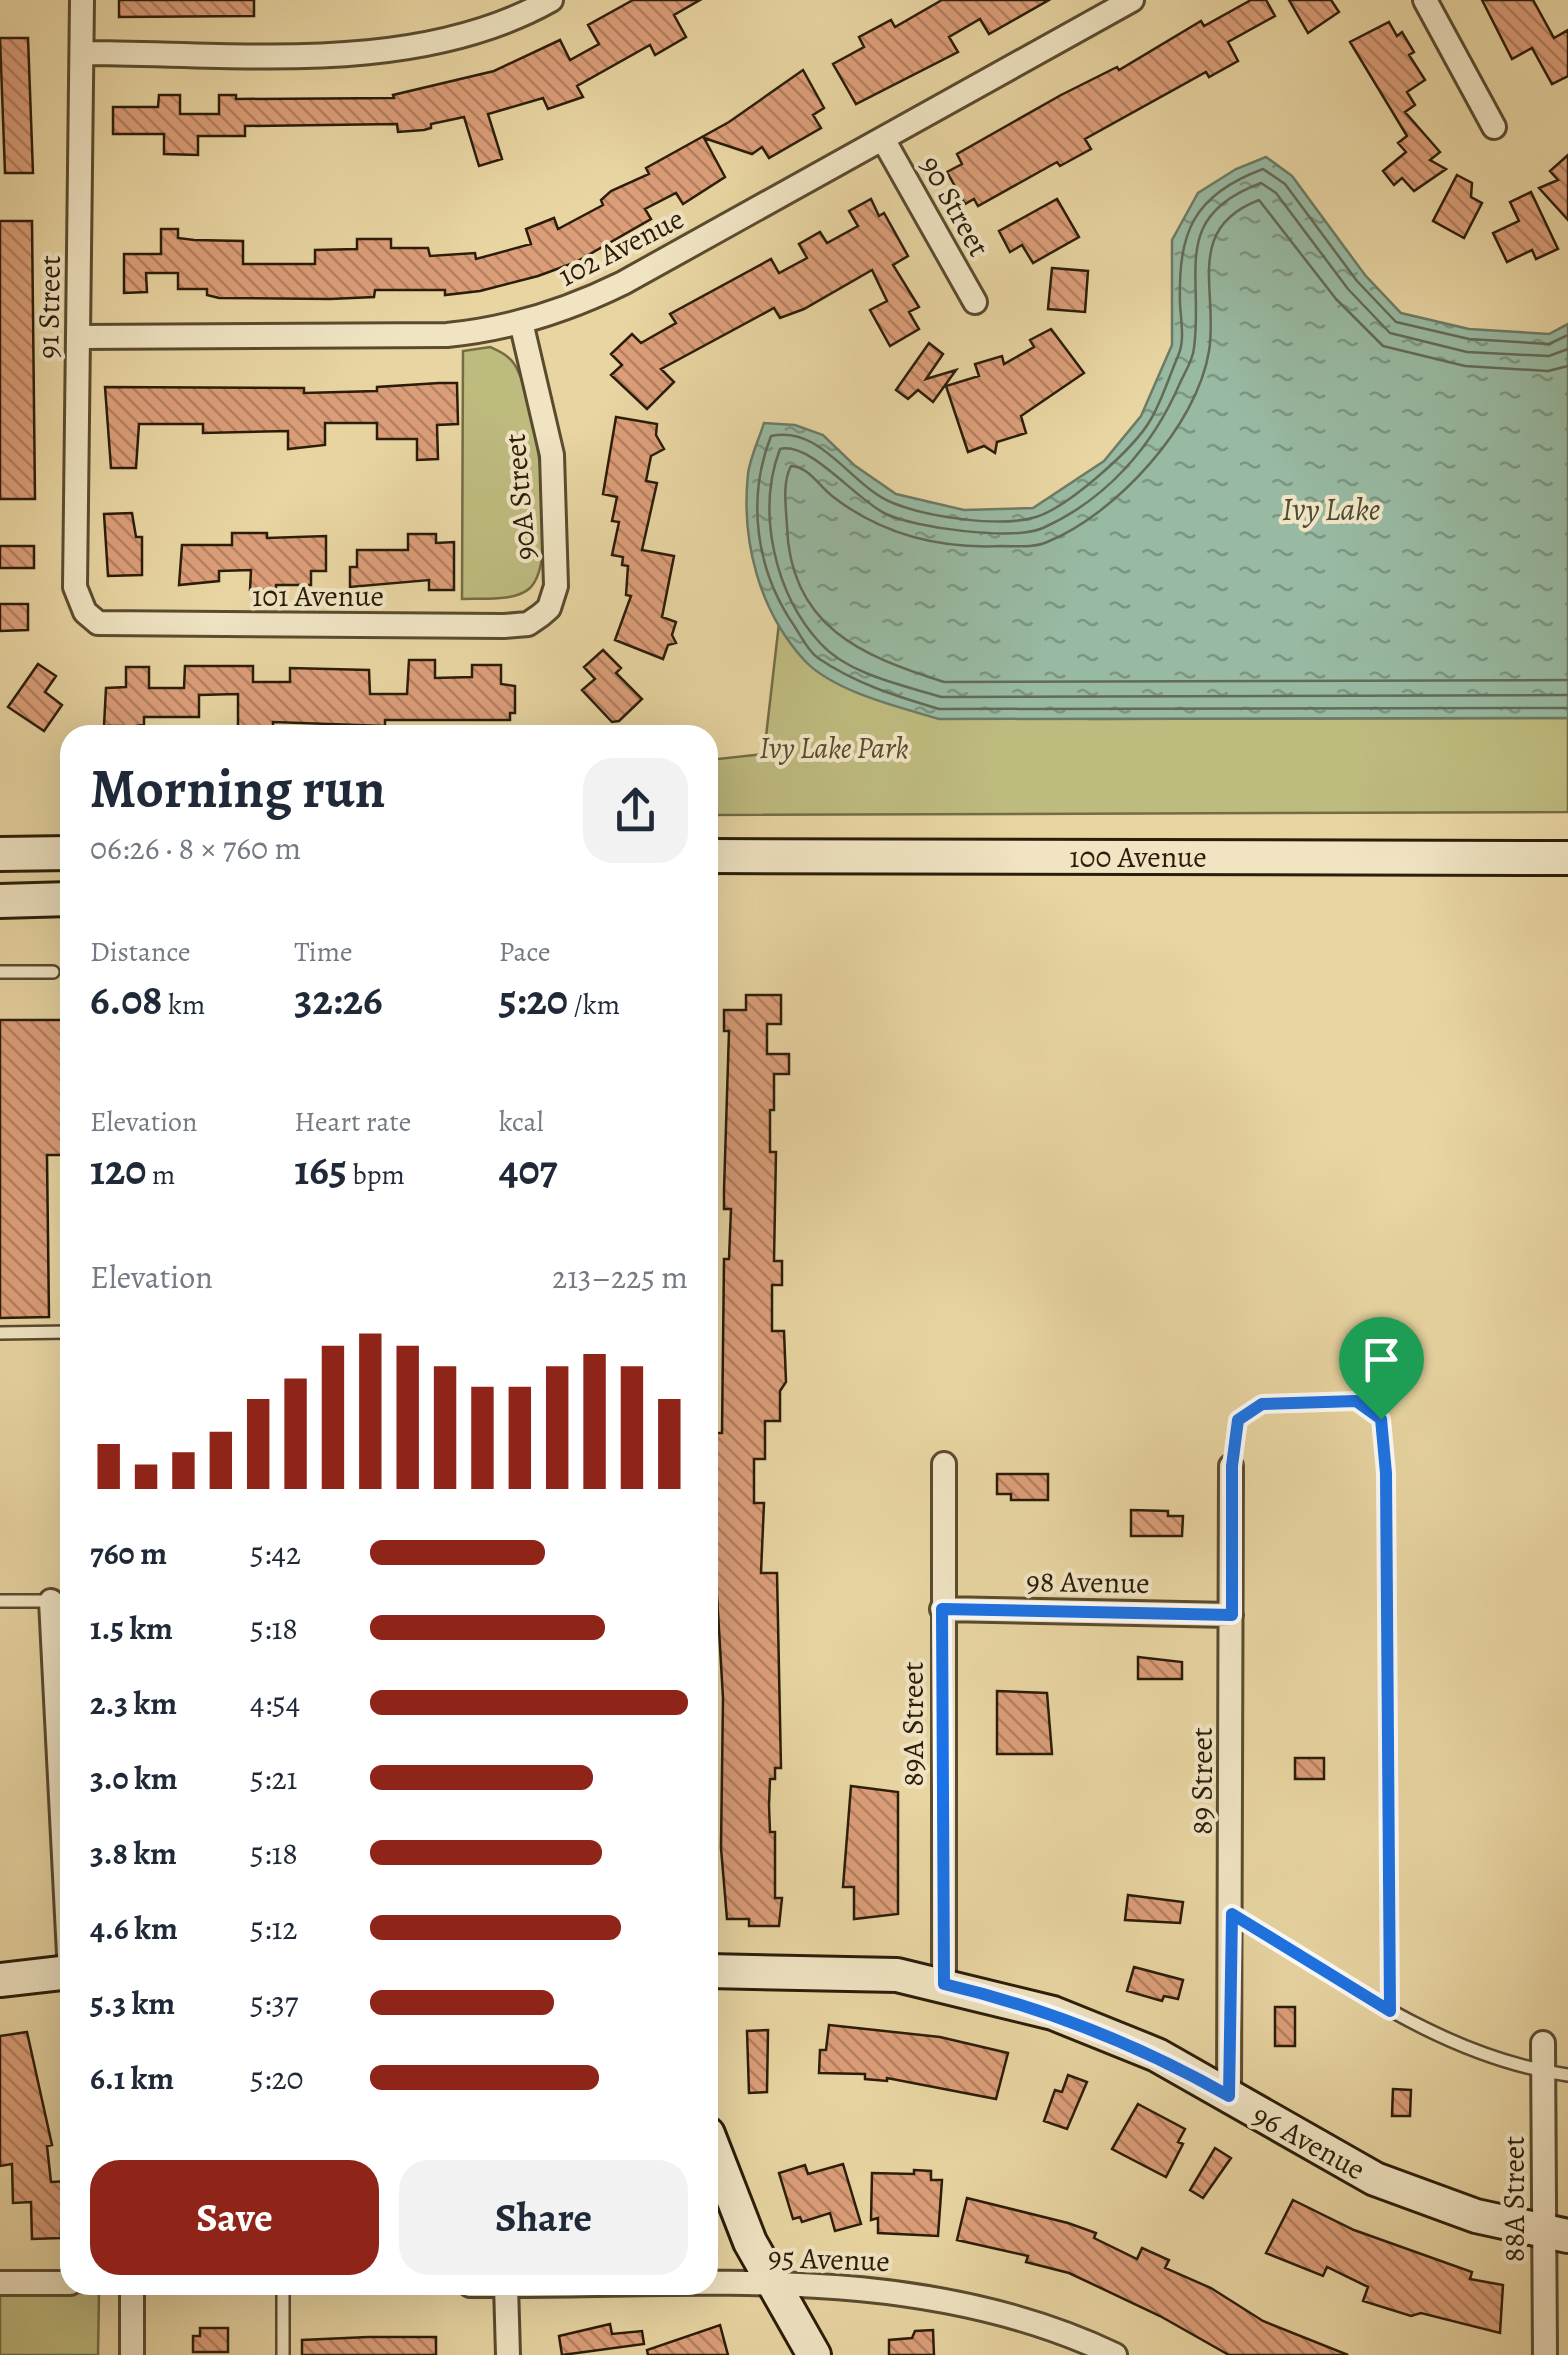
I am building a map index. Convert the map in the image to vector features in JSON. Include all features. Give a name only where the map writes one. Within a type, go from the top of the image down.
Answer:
[{"type":"street","name":"91 Street","points":[[82,0],[75,587],[85,612]]},
{"type":"street","points":[[82,54],[403,50],[507,22],[552,0]]},
{"type":"street","name":"102 Avenue","points":[[78,337],[416,337],[486,331],[556,313],[623,283],[1132,0]]},
{"type":"street","points":[[1425,0],[1494,127]]},
{"type":"street","name":"90 Street","points":[[884,139],[975,302]]},
{"type":"street","name":"90A Street","points":[[521,322],[554,469],[556,586],[549,608]]},
{"type":"street","name":"101 Avenue","points":[[85,612],[98,623],[114,626],[504,626],[528,624],[549,608]]},
{"type":"street","points":[[0,854],[60,853]]},
{"type":"street","name":"100 Avenue","points":[[718,856],[1568,858]]},
{"type":"street","points":[[0,901],[60,901]]},
{"type":"street","name":"89A Street","points":[[944,1464],[944,1984]]},
{"type":"street","name":"89 Street","points":[[1229,2096],[1232,1466]]},
{"type":"street","name":"98 Avenue","points":[[942,1609],[1232,1615]]},
{"type":"street","name":"96 Avenue","points":[[718,1972],[858,1972],[944,1984],[1096,2029],[1157,2055],[1375,2180],[1476,2216],[1556,2234]]},
{"type":"street","points":[[0,1980],[60,1974]]},
{"type":"street","name":"88A Street","points":[[1543,2043],[1556,2234],[1544,2355]]},
{"type":"street","points":[[718,2161],[744,2230],[814,2355]]},
{"type":"street","points":[[0,2283],[60,2283]]},
{"type":"street","name":"95 Avenue","points":[[718,2286],[879,2290],[954,2300],[1041,2324],[1115,2355]]},
{"type":"street","points":[[132,2295],[132,2355]]},
{"type":"street","points":[[506,2295],[508,2355]]},
{"type":"lane","points":[[0,972],[53,972]]},
{"type":"lane","points":[[0,1333],[60,1332]]},
{"type":"lane","points":[[1232,1466],[1238,1420],[1262,1404],[1356,1401],[1381,1419],[1386,1473],[1390,2011]]},
{"type":"lane","points":[[0,1601],[60,1601]]},
{"type":"lane","points":[[1232,1914],[1390,2011],[1504,2062],[1568,2075]]},
{"type":"lane","points":[[282,2355],[283,2295]]},
{"type":"green space","points":[[490,347],[513,362],[525,390],[542,483],[543,547],[539,572],[524,592],[498,598],[462,599],[463,351]]},
{"type":"green space","name":"Ivy Lake Park","points":[[779,623],[890,704],[1090,719],[1568,718],[1568,812],[718,815],[718,759],[764,754]]},
{"type":"green space","points":[[0,2293],[99,2295],[98,2355],[0,2355]]},
{"type":"water","name":"Ivy Lake","points":[[1266,157],[1292,176],[1365,275],[1401,313],[1469,329],[1549,334],[1568,324],[1568,718],[939,719],[850,690],[805,661],[765,598],[751,549],[748,474],[764,423],[795,425],[823,435],[854,465],[896,494],[964,510],[1033,508],[1104,461],[1141,416],[1172,345],[1172,240],[1198,193],[1236,169]]},
{"type":"building","points":[[119,0],[254,0],[254,16],[119,17]]},
{"type":"building","points":[[633,0],[700,0],[674,15],[686,37],[655,55],[650,45],[577,86],[583,97],[548,109],[543,98],[488,114],[502,159],[479,166],[464,117],[431,124],[431,128],[424,130],[398,132],[397,124],[245,126],[245,136],[198,136],[198,155],[164,154],[164,134],[113,134],[113,107],[158,107],[159,95],[180,95],[180,114],[219,114],[219,95],[236,95],[236,99],[394,98],[393,95],[494,71],[560,40],[570,60],[599,44],[588,25]]},
{"type":"building","points":[[942,0],[1049,0],[989,34],[980,19],[949,37],[958,52],[856,104],[833,64],[864,47],[859,37],[891,20],[895,27]]},
{"type":"building","points":[[1251,0],[1266,0],[1275,16],[1228,42],[1238,61],[1209,77],[1206,72],[1085,139],[1091,149],[1060,166],[1057,162],[978,206],[974,199],[965,204],[947,172],[962,164],[957,154],[1061,95],[1117,67],[1119,70],[1201,21],[1204,26]]},
{"type":"building","points":[[1289,0],[1331,0],[1339,12],[1308,33]]},
{"type":"building","points":[[1482,0],[1533,0],[1554,38],[1568,30],[1568,76],[1552,84],[1532,48],[1512,59]]},
{"type":"building","points":[[1389,22],[1397,36],[1402,32],[1414,52],[1409,55],[1425,80],[1407,92],[1415,105],[1405,112],[1440,152],[1430,160],[1446,169],[1414,191],[1402,178],[1394,185],[1383,171],[1406,152],[1398,143],[1407,136],[1350,42]]},
{"type":"building","points":[[0,38],[28,38],[33,173],[5,173]]},
{"type":"building","points":[[803,70],[824,108],[813,115],[821,128],[769,158],[762,147],[752,154],[704,138],[725,177],[683,204],[676,193],[645,209],[651,219],[576,262],[538,276],[480,291],[445,295],[445,290],[375,290],[374,297],[330,299],[219,298],[207,295],[207,289],[178,289],[178,273],[146,273],[147,292],[124,293],[124,254],[161,254],[161,229],[178,229],[178,238],[243,241],[243,264],[315,264],[315,250],[357,249],[357,239],[391,239],[391,248],[428,248],[430,256],[475,253],[476,259],[531,244],[526,229],[554,218],[558,229],[603,205],[601,200],[611,191],[649,174],[646,168],[729,122]]},
{"type":"building","points":[[1568,155],[1568,220],[1539,188],[1558,180],[1550,171]]},
{"type":"building","points":[[1457,175],[1472,183],[1471,197],[1482,203],[1464,238],[1433,221]]},
{"type":"building","points":[[1531,192],[1558,249],[1536,259],[1532,250],[1507,262],[1493,233],[1519,221],[1510,202]]},
{"type":"building","points":[[871,199],[879,216],[884,213],[908,256],[893,265],[919,307],[909,312],[919,329],[890,346],[870,310],[887,301],[872,270],[804,309],[780,318],[774,308],[661,369],[674,382],[647,409],[611,375],[622,365],[611,354],[632,334],[641,343],[676,323],[670,314],[771,259],[779,273],[807,258],[799,244],[820,232],[827,243],[858,226],[849,211]]},
{"type":"building","points":[[1057,199],[1079,237],[1033,263],[1022,245],[1010,252],[999,231]]},
{"type":"building","points":[[0,221],[32,221],[35,499],[0,499]]},
{"type":"building","points":[[1052,268],[1088,271],[1085,312],[1048,309]]},
{"type":"building","points":[[1051,329],[1084,373],[1021,416],[1026,433],[997,442],[995,453],[984,446],[968,452],[946,386],[979,376],[975,364],[1002,356],[1004,364],[1034,347],[1030,340]]},
{"type":"building","points":[[929,343],[943,354],[926,379],[956,370],[933,402],[918,390],[908,399],[896,390]]},
{"type":"building","points":[[457,383],[458,424],[437,425],[438,459],[417,460],[417,439],[377,439],[377,423],[325,423],[325,445],[288,449],[288,431],[203,433],[203,424],[139,424],[136,468],[111,468],[105,387],[304,388],[304,393],[377,391],[377,387]]},
{"type":"building","points":[[616,417],[657,424],[656,435],[664,449],[651,456],[646,481],[657,483],[642,550],[674,556],[662,617],[676,622],[672,635],[676,643],[668,645],[663,659],[615,640],[631,596],[626,595],[628,566],[622,565],[623,557],[612,555],[619,522],[612,521],[617,497],[603,494]]},
{"type":"building","points":[[132,513],[136,537],[142,537],[142,575],[108,576],[104,514]]},
{"type":"building","points":[[232,533],[267,533],[267,538],[326,536],[326,571],[311,571],[311,585],[276,585],[276,590],[250,590],[251,570],[219,571],[219,581],[179,585],[182,545],[232,545]]},
{"type":"building","points":[[408,534],[436,534],[436,543],[454,542],[454,590],[429,590],[429,580],[350,587],[350,567],[357,567],[357,550],[408,550]]},
{"type":"building","points":[[0,546],[34,546],[34,568],[0,568]]},
{"type":"building","points":[[0,604],[28,604],[28,630],[0,631]]},
{"type":"building","points":[[603,650],[621,668],[616,673],[642,699],[619,721],[612,722],[582,690],[595,679],[584,667]]},
{"type":"building","points":[[409,660],[435,660],[435,678],[472,677],[472,665],[501,665],[501,684],[515,686],[515,713],[510,713],[510,720],[238,725],[238,694],[199,695],[199,717],[144,717],[144,725],[104,725],[106,688],[126,687],[126,667],[149,667],[149,688],[184,688],[185,666],[253,666],[253,682],[290,682],[290,668],[369,670],[370,694],[407,694]]},
{"type":"building","points":[[38,664],[56,676],[45,692],[62,705],[44,731],[8,707]]},
{"type":"building","points":[[746,995],[781,995],[781,1024],[767,1024],[767,1054],[789,1054],[789,1074],[774,1074],[774,1110],[770,1110],[770,1152],[776,1152],[774,1261],[782,1261],[782,1285],[772,1285],[772,1331],[784,1331],[786,1382],[780,1391],[780,1421],[765,1421],[765,1459],[754,1459],[754,1503],[764,1503],[761,1573],[777,1573],[781,1768],[775,1768],[775,1779],[770,1779],[769,1805],[770,1832],[775,1832],[775,1898],[782,1898],[779,1926],[749,1926],[749,1919],[727,1919],[721,1848],[723,1698],[718,1612],[718,1433],[722,1433],[724,1259],[729,1259],[731,1209],[724,1209],[729,1031],[724,1031],[724,1010],[746,1010]]},
{"type":"building","points":[[0,1020],[60,1020],[60,1155],[47,1155],[49,1317],[0,1318]]},
{"type":"building","points":[[997,1474],[1048,1474],[1048,1500],[1011,1500],[1011,1494],[997,1494]]},
{"type":"building","points":[[1131,1510],[1168,1511],[1168,1516],[1183,1516],[1182,1536],[1131,1536]]},
{"type":"building","points":[[1138,1657],[1182,1662],[1182,1679],[1138,1679]]},
{"type":"building","points":[[997,1691],[1047,1693],[1052,1754],[997,1754]]},
{"type":"building","points":[[1295,1758],[1324,1758],[1324,1779],[1295,1779]]},
{"type":"building","points":[[851,1786],[898,1792],[898,1914],[854,1919],[854,1887],[843,1887]]},
{"type":"building","points":[[1128,1895],[1183,1902],[1180,1923],[1125,1920]]},
{"type":"building","points":[[1134,1967],[1183,1980],[1178,1999],[1164,1996],[1162,2001],[1127,1991]]},
{"type":"building","points":[[1275,2007],[1295,2007],[1295,2046],[1275,2046]]},
{"type":"building","points":[[829,2025],[940,2037],[1008,2053],[996,2099],[887,2078],[865,2079],[865,2074],[819,2073],[820,2050],[826,2050]]},
{"type":"building","points":[[768,2030],[767,2092],[749,2093],[747,2031]]},
{"type":"building","points":[[27,2032],[52,2145],[47,2146],[51,2182],[60,2182],[60,2238],[32,2239],[31,2202],[13,2203],[12,2164],[0,2166],[0,2036]]},
{"type":"building","points":[[1068,2075],[1087,2082],[1067,2129],[1044,2121],[1055,2090],[1062,2092]]},
{"type":"building","points":[[1393,2089],[1411,2090],[1410,2116],[1392,2116]]},
{"type":"building","points":[[1138,2104],[1185,2129],[1178,2142],[1183,2144],[1166,2177],[1112,2149]]},
{"type":"building","points":[[1215,2148],[1231,2158],[1203,2198],[1190,2190]]},
{"type":"building","points":[[843,2164],[861,2224],[835,2231],[830,2213],[802,2222],[800,2217],[793,2219],[779,2173],[805,2165],[808,2174]]},
{"type":"building","points":[[914,2170],[931,2171],[931,2180],[942,2180],[938,2236],[878,2233],[878,2218],[871,2220],[872,2173],[914,2174]]},
{"type":"building","points":[[967,2198],[1096,2233],[1094,2238],[1137,2259],[1142,2248],[1169,2260],[1165,2268],[1211,2288],[1263,2321],[1348,2355],[1229,2355],[1160,2316],[1069,2273],[1026,2262],[1028,2256],[957,2240]]},
{"type":"building","points":[[1293,2200],[1354,2230],[1472,2272],[1470,2279],[1503,2285],[1500,2333],[1421,2313],[1411,2316],[1363,2301],[1368,2287],[1327,2267],[1323,2276],[1266,2253]]},
{"type":"building","points":[[610,2324],[612,2334],[642,2331],[644,2344],[562,2355],[559,2336]]},
{"type":"building","points":[[720,2325],[728,2355],[648,2355],[647,2350]]},
{"type":"building","points":[[200,2328],[228,2328],[228,2352],[193,2352],[193,2336],[200,2336]]},
{"type":"building","points":[[933,2330],[934,2355],[889,2355],[889,2340],[912,2338],[915,2331]]},
{"type":"building","points":[[436,2337],[436,2355],[302,2355],[302,2340]]},
{"type":"route","points":[[1356,1401],[1381,1419],[1386,1473],[1390,2011],[1232,1914],[1229,2096],[1157,2055],[1096,2029],[944,1984],[942,1609],[1232,1615],[1232,1466],[1238,1420],[1262,1404],[1356,1401]]}]
